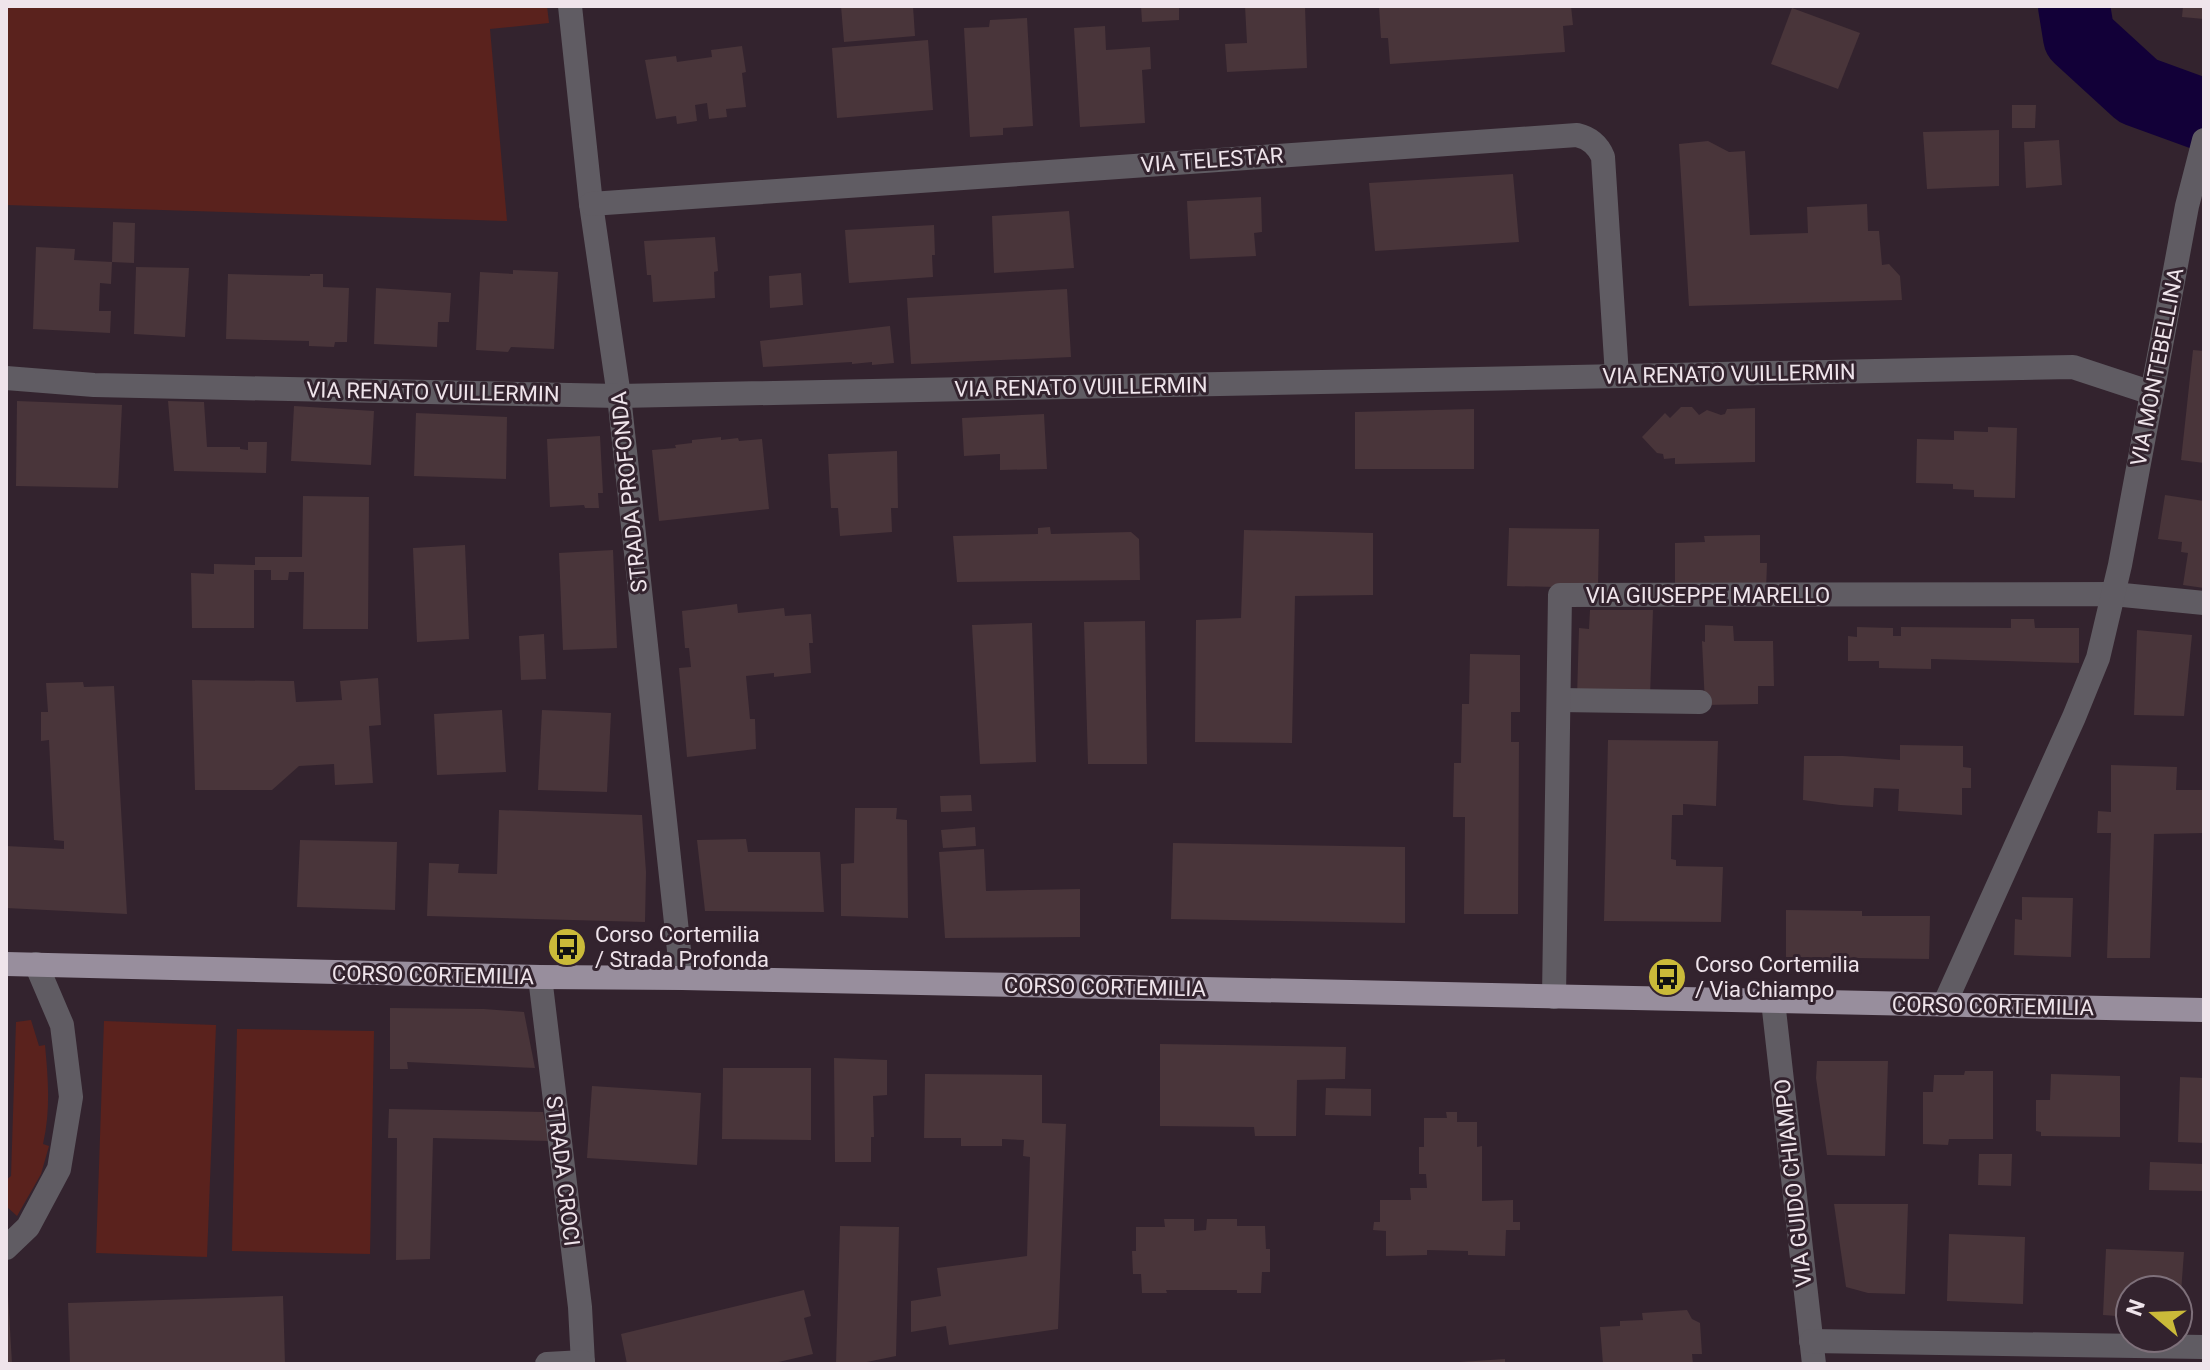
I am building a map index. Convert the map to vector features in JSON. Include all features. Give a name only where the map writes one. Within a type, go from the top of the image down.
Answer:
[{"type":"main road","name":"CORSO CORTEMILIA","points":[[6,964],[2204,1010]]},
{"type":"street","name":"STRADA PROFONDA","points":[[570,6],[591,204],[619,396],[682,978]]},
{"type":"street","name":"VIA TELESTAR","points":[[591,204],[1577,135],[1593,142],[1603,157],[1617,376]]},
{"type":"street","name":"VIA MONTEBELLINA","points":[[1944,1005],[2098,658],[2187,206],[2204,140]]},
{"type":"street","name":"VIA RENATO VUILLERMIN","points":[[6,378],[94,385],[619,396],[2073,367],[2152,393]]},
{"type":"street","name":"VIA GIUSEPPE MARELLO","points":[[1554,997],[1560,595],[2113,594]]},
{"type":"street","points":[[2113,594],[2204,603]]},
{"type":"street","points":[[1559,700],[1700,702]]},
{"type":"street","points":[[6,1248],[28,1227],[59,1169],[71,1097],[62,1025],[36,964]]},
{"type":"street","name":"STRADA CROCI","points":[[540,977],[580,1307],[583,1363]]},
{"type":"street","name":"VIA GUIDO CHIAMPO","points":[[1773,1001],[1813,1352]]},
{"type":"street","points":[[1813,1352],[2204,1347]]},
{"type":"street","points":[[547,1364],[583,1363]]},
{"type":"shaded area","points":[[6,6],[547,6],[549,23],[490,29],[507,221],[6,205]]},
{"type":"shaded area","points":[[31,1020],[39,1046],[45,1045],[48,1106],[43,1144],[49,1146],[41,1174],[17,1216],[6,1206],[6,1180],[11,1176],[16,1022]]},
{"type":"shaded area","points":[[104,1021],[216,1025],[207,1257],[96,1253]]},
{"type":"shaded area","points":[[237,1029],[374,1031],[370,1254],[232,1251]]},
{"type":"building","points":[[841,6],[913,6],[915,36],[844,42]]},
{"type":"building","points":[[1141,6],[1179,6],[1179,20],[1142,22]]},
{"type":"building","points":[[1245,6],[1305,6],[1307,68],[1227,72],[1225,44],[1247,43]]},
{"type":"building","points":[[1379,6],[1571,6],[1573,25],[1563,26],[1565,52],[1390,64],[1388,38],[1381,38]]},
{"type":"building","points":[[2183,6],[2204,6],[2204,19],[2182,17]]},
{"type":"building","points":[[1792,8],[1860,33],[1838,89],[1771,64]]},
{"type":"building","points":[[1027,18],[1033,126],[1003,128],[1003,135],[970,137],[964,28],[989,27],[990,20]]},
{"type":"building","points":[[1105,26],[1106,50],[1150,47],[1151,69],[1142,70],[1145,123],[1080,127],[1074,28]]},
{"type":"building","points":[[928,40],[933,110],[837,118],[832,48]]},
{"type":"building","points":[[742,46],[746,107],[726,109],[727,117],[709,119],[707,103],[695,105],[697,121],[677,124],[676,116],[656,119],[645,60],[676,56],[677,62],[712,57],[711,50]]},
{"type":"building","points":[[2012,105],[2036,105],[2035,128],[2012,128]]},
{"type":"building","points":[[1999,130],[1999,186],[1927,189],[1923,132]]},
{"type":"building","points":[[2059,140],[2062,185],[2026,188],[2024,142]]},
{"type":"building","points":[[1708,141],[1729,152],[1745,151],[1750,235],[1808,233],[1807,207],[1867,204],[1868,231],[1879,231],[1882,265],[1889,264],[1900,276],[1902,300],[1689,306],[1679,144]]},
{"type":"building","points":[[1513,174],[1519,242],[1375,251],[1369,183]]},
{"type":"building","points":[[1261,197],[1262,232],[1254,233],[1256,256],[1190,259],[1187,201]]},
{"type":"building","points":[[1069,211],[1074,268],[994,273],[992,216]]},
{"type":"building","points":[[113,222],[135,223],[134,263],[112,262]]},
{"type":"building","points":[[934,225],[933,277],[849,283],[845,230]]},
{"type":"building","points":[[715,237],[718,271],[714,272],[715,298],[653,302],[644,241]]},
{"type":"building","points":[[36,247],[75,249],[74,260],[112,262],[111,284],[100,283],[99,311],[111,311],[110,333],[33,329]]},
{"type":"building","points":[[136,267],[189,268],[185,337],[134,334]]},
{"type":"building","points":[[513,270],[558,272],[554,349],[511,347],[508,352],[476,350],[480,272],[513,274]]},
{"type":"building","points":[[801,273],[803,305],[770,308],[769,276]]},
{"type":"building","points":[[228,274],[323,274],[323,287],[349,288],[347,342],[335,342],[334,347],[309,346],[309,341],[226,339]]},
{"type":"building","points":[[376,288],[451,293],[449,322],[438,322],[437,347],[374,344]]},
{"type":"building","points":[[1067,289],[1071,357],[911,364],[907,298]]},
{"type":"building","points":[[890,326],[894,363],[763,367],[760,341]]},
{"type":"building","points":[[2193,350],[2204,351],[2204,463],[2181,460]]},
{"type":"building","points":[[17,401],[122,405],[118,488],[16,486]]},
{"type":"building","points":[[168,401],[204,402],[207,447],[240,447],[248,450],[248,442],[267,442],[266,473],[174,471]]},
{"type":"building","points":[[294,406],[374,411],[371,465],[291,461]]},
{"type":"building","points":[[1681,407],[1692,407],[1699,415],[1707,410],[1721,415],[1727,409],[1755,408],[1755,462],[1675,464],[1675,458],[1664,459],[1663,454],[1657,453],[1642,437],[1665,413],[1670,418]]},
{"type":"building","points":[[1474,409],[1474,469],[1355,469],[1355,412]]},
{"type":"building","points":[[416,413],[507,417],[506,479],[414,476]]},
{"type":"building","points":[[1044,414],[1047,469],[1000,470],[1000,454],[964,456],[962,418]]},
{"type":"building","points":[[1988,427],[2017,428],[2015,498],[1974,497],[1974,490],[1953,489],[1953,484],[1916,483],[1917,439],[1954,440],[1954,431],[1988,432]]},
{"type":"building","points":[[600,436],[603,493],[598,493],[599,508],[585,508],[584,505],[550,507],[547,439]]},
{"type":"building","points":[[721,437],[721,440],[738,438],[739,441],[762,439],[769,509],[659,521],[652,450],[676,448],[675,445],[692,443],[692,440]]},
{"type":"building","points":[[897,451],[898,508],[891,508],[892,532],[840,536],[838,508],[831,508],[828,454]]},
{"type":"building","points":[[2165,495],[2204,501],[2204,588],[2183,585],[2188,553],[2181,552],[2182,542],[2158,539]]},
{"type":"building","points":[[303,496],[369,497],[368,629],[303,629],[304,572],[289,572],[288,580],[271,580],[271,570],[254,570],[254,628],[192,628],[191,573],[214,574],[214,564],[255,565],[255,557],[302,557]]},
{"type":"building","points":[[1050,527],[1051,534],[1131,532],[1139,539],[1140,580],[957,582],[953,536],[1038,534],[1038,528]]},
{"type":"building","points":[[1509,528],[1599,529],[1598,588],[1507,586]]},
{"type":"building","points":[[1244,530],[1373,533],[1373,595],[1295,596],[1292,743],[1195,742],[1196,620],[1241,618]]},
{"type":"building","points":[[1760,535],[1760,563],[1767,563],[1766,591],[1675,592],[1675,543],[1705,542],[1704,536]]},
{"type":"building","points":[[465,545],[469,639],[417,642],[413,548]]},
{"type":"building","points":[[613,550],[617,648],[563,650],[559,553]]},
{"type":"building","points":[[737,604],[738,613],[784,608],[785,616],[811,614],[811,673],[746,676],[750,719],[755,719],[756,749],[687,757],[679,668],[691,667],[689,648],[685,648],[682,611]]},
{"type":"building","points":[[1590,610],[1653,610],[1650,697],[1577,698],[1579,628],[1589,629]]},
{"type":"building","points":[[2011,619],[2034,619],[2035,628],[2079,628],[2079,663],[1931,659],[1931,669],[1879,668],[1879,661],[1848,661],[1848,636],[1857,637],[1857,627],[1893,628],[1893,636],[1901,636],[1901,627],[2011,628]]},
{"type":"building","points":[[1145,621],[1147,764],[1088,764],[1084,622]]},
{"type":"building","points":[[1032,623],[1036,762],[980,764],[972,625]]},
{"type":"building","points":[[1705,625],[1733,626],[1734,641],[1773,641],[1774,686],[1758,686],[1758,704],[1705,705],[1702,641],[1705,642]]},
{"type":"building","points":[[2137,630],[2192,635],[2184,716],[2134,715]]},
{"type":"building","points":[[544,634],[546,679],[521,680],[519,636]]},
{"type":"building","points":[[1470,654],[1520,655],[1520,712],[1511,712],[1511,742],[1519,742],[1518,914],[1464,914],[1465,817],[1453,817],[1454,763],[1461,763],[1462,704],[1469,704]]},
{"type":"building","points":[[378,678],[381,725],[369,726],[373,783],[335,785],[334,764],[299,766],[272,790],[195,790],[192,680],[294,681],[296,702],[342,700],[340,681]]},
{"type":"building","points":[[83,682],[84,687],[114,686],[127,914],[6,908],[6,846],[64,849],[64,841],[54,840],[49,740],[41,741],[41,712],[48,712],[46,683]]},
{"type":"building","points":[[502,710],[506,772],[437,775],[434,714]]},
{"type":"building","points":[[542,710],[611,713],[607,792],[538,790]]},
{"type":"building","points":[[1608,740],[1718,741],[1716,806],[1683,804],[1683,815],[1672,815],[1671,859],[1676,860],[1676,866],[1723,867],[1721,922],[1604,921]]},
{"type":"building","points":[[1900,745],[1963,746],[1963,767],[1971,768],[1971,788],[1962,788],[1962,815],[1898,811],[1899,789],[1874,788],[1873,807],[1803,800],[1804,756],[1900,760]]},
{"type":"building","points":[[2111,765],[2177,767],[2176,790],[2204,790],[2204,833],[2154,834],[2150,958],[2107,958],[2111,833],[2097,833],[2098,811],[2111,812]]},
{"type":"building","points":[[971,795],[972,811],[941,812],[940,796]]},
{"type":"building","points":[[855,808],[897,808],[896,819],[907,820],[908,918],[841,916],[841,864],[854,863]]},
{"type":"building","points":[[499,810],[642,815],[646,872],[645,922],[427,916],[429,863],[459,864],[458,873],[497,874]]},
{"type":"building","points":[[975,827],[976,846],[943,848],[941,830]]},
{"type":"building","points":[[746,839],[748,852],[820,852],[824,912],[705,911],[697,840]]},
{"type":"building","points":[[300,840],[397,842],[395,910],[297,907]]},
{"type":"building","points":[[1173,843],[1405,847],[1405,923],[1171,919]]},
{"type":"building","points":[[984,849],[986,891],[1080,889],[1080,937],[945,938],[939,852]]},
{"type":"building","points":[[2022,897],[2073,898],[2071,957],[2014,955],[2015,919],[2022,920]]},
{"type":"building","points":[[1786,910],[1862,911],[1862,916],[1930,916],[1929,959],[1786,957]]},
{"type":"building","points":[[390,1008],[524,1012],[535,1068],[407,1062],[408,1069],[390,1069]]},
{"type":"building","points":[[1160,1044],[1346,1047],[1345,1079],[1297,1080],[1296,1136],[1255,1136],[1254,1127],[1160,1126]]},
{"type":"building","points":[[834,1058],[887,1060],[887,1095],[873,1096],[871,1162],[835,1162]]},
{"type":"building","points":[[1817,1061],[1888,1061],[1885,1156],[1827,1155],[1816,1078]]},
{"type":"building","points":[[723,1068],[811,1068],[811,1140],[722,1139]]},
{"type":"building","points":[[1965,1071],[1993,1071],[1993,1139],[1949,1139],[1948,1145],[1923,1144],[1923,1092],[1933,1092],[1934,1075],[1964,1075]]},
{"type":"building","points":[[925,1074],[1042,1075],[1042,1123],[1066,1124],[1058,1329],[949,1345],[946,1326],[911,1332],[911,1301],[941,1296],[937,1268],[1027,1256],[1030,1157],[1023,1156],[1024,1140],[1002,1139],[1002,1146],[961,1146],[961,1138],[924,1138]]},
{"type":"building","points":[[2051,1074],[2120,1076],[2120,1137],[2041,1136],[2041,1132],[2036,1131],[2036,1100],[2050,1100]]},
{"type":"building","points":[[2180,1077],[2204,1078],[2204,1143],[2178,1142]]},
{"type":"building","points":[[592,1086],[701,1093],[697,1165],[587,1158]]},
{"type":"building","points":[[1326,1088],[1371,1089],[1371,1116],[1325,1115]]},
{"type":"building","points":[[389,1109],[543,1112],[549,1141],[433,1138],[430,1259],[396,1260],[397,1138],[388,1138]]},
{"type":"building","points":[[1446,1112],[1457,1112],[1457,1122],[1477,1122],[1477,1147],[1482,1146],[1482,1201],[1513,1200],[1513,1222],[1520,1222],[1520,1230],[1506,1230],[1505,1256],[1427,1250],[1427,1255],[1386,1256],[1386,1231],[1373,1230],[1374,1222],[1380,1222],[1380,1200],[1411,1200],[1410,1188],[1427,1188],[1426,1174],[1419,1174],[1419,1147],[1424,1147],[1424,1118],[1447,1118]]},
{"type":"building","points":[[1979,1154],[2012,1154],[2011,1186],[1978,1185]]},
{"type":"building","points":[[2150,1162],[2204,1164],[2204,1191],[2149,1190]]},
{"type":"building","points":[[1834,1204],[1908,1204],[1905,1294],[1868,1293],[1846,1287]]},
{"type":"building","points":[[1164,1219],[1194,1219],[1194,1231],[1206,1230],[1207,1219],[1237,1219],[1237,1226],[1265,1226],[1266,1249],[1270,1249],[1270,1272],[1262,1272],[1261,1293],[1166,1290],[1167,1293],[1142,1293],[1141,1274],[1133,1274],[1132,1251],[1136,1251],[1136,1227],[1165,1227]]},
{"type":"building","points":[[840,1226],[899,1227],[896,1356],[857,1364],[836,1364]]},
{"type":"building","points":[[1949,1234],[2025,1237],[2023,1304],[1947,1301]]},
{"type":"building","points":[[2106,1249],[2184,1252],[2182,1274],[2114,1274],[2114,1316],[2103,1315]]},
{"type":"building","points":[[804,1290],[811,1316],[804,1318],[813,1354],[770,1364],[627,1364],[621,1334]]},
{"type":"building","points":[[8,1294],[12,1364],[6,1364]]},
{"type":"building","points":[[283,1296],[285,1364],[70,1364],[68,1303]]},
{"type":"building","points":[[1687,1310],[1692,1319],[1700,1323],[1702,1354],[1692,1354],[1693,1364],[1603,1364],[1600,1327],[1620,1326],[1620,1321],[1643,1320],[1642,1313]]},
{"type":"building","points":[[1505,1359],[1505,1364],[1460,1364],[1460,1362]]},
{"type":"waterway","points":[[2074,6],[2079,37],[2138,91],[2204,115]]},
{"type":"place","name":"Corso Cortemilia / Strada Profonda","points":[[567,947]]},
{"type":"place","name":"Corso Cortemilia / Via Chiampo","points":[[1667,977]]}]
